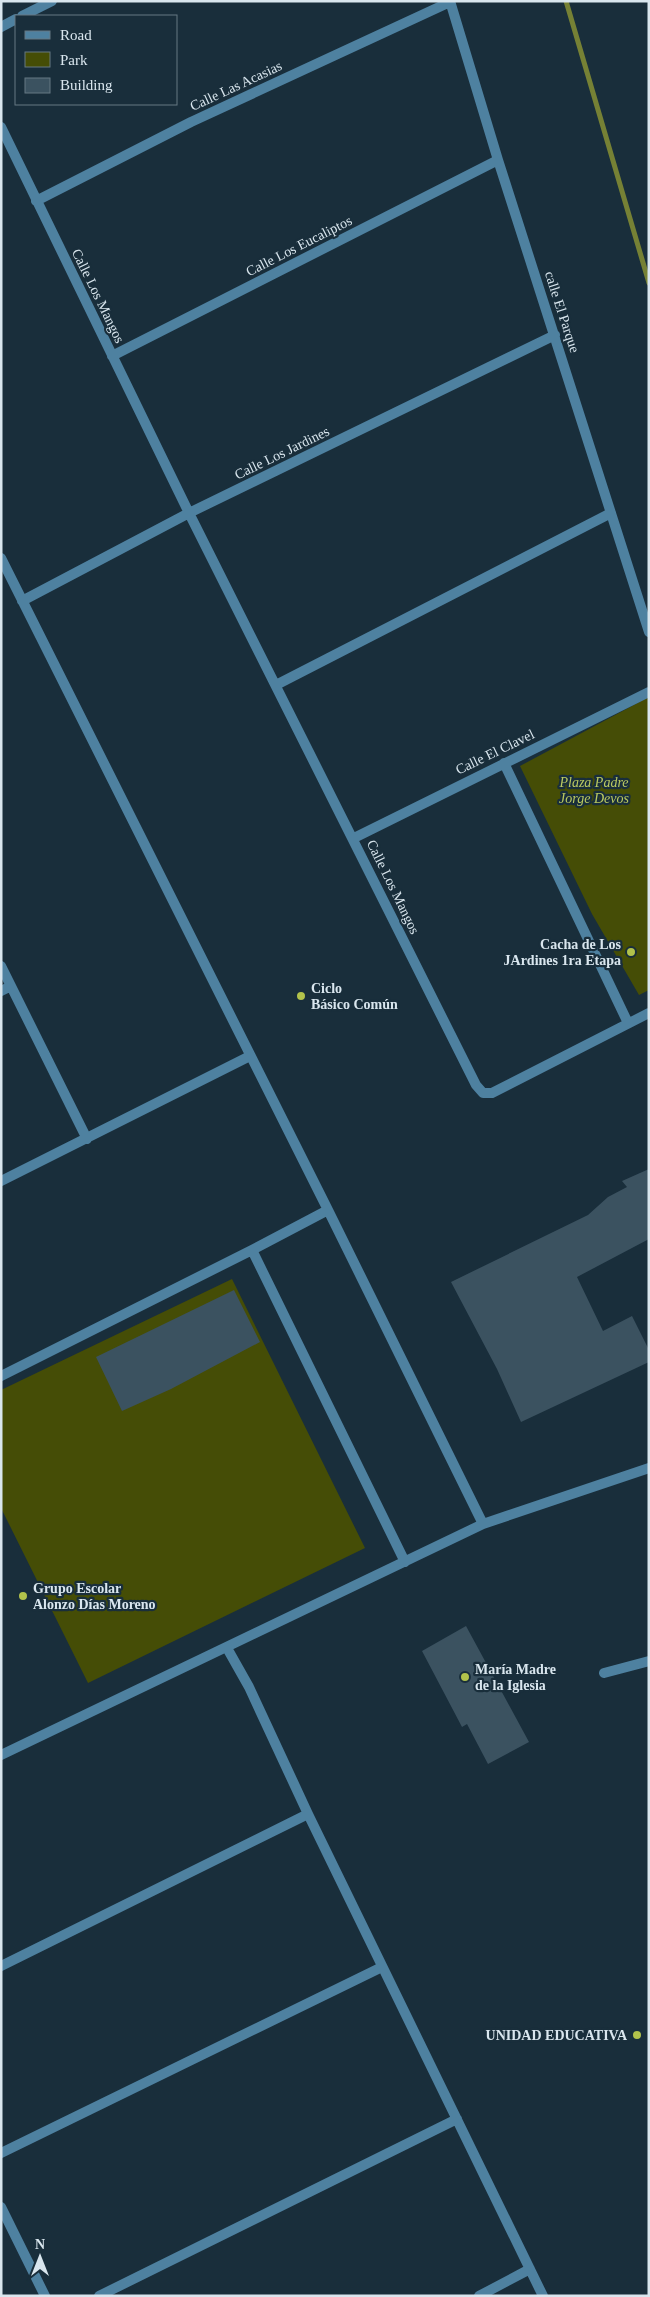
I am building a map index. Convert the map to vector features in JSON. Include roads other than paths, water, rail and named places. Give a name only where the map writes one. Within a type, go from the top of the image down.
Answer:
[{"type":"street","points":[[24,15],[52,1]]},
{"type":"street","name":"calle El Parque","points":[[450,2],[498,160],[649,632]]},
{"type":"street","name":"Calle Las Acasias","points":[[36,201],[191,122],[450,2]]},
{"type":"street","points":[[1,27],[15,20]]},
{"type":"street","name":"Calle Los Mangos","points":[[1,127],[171,477],[476,1084],[483,1093],[492,1093],[649,1013]]},
{"type":"street","name":"Calle Los Eucaliptos","points":[[112,356],[498,160]]},
{"type":"street","name":"Calle Los Jardines","points":[[22,601],[189,513],[555,335]]},
{"type":"street","points":[[276,685],[611,512]]},
{"type":"street","points":[[1,558],[483,1524]]},
{"type":"street","name":"Calle El Clavel","points":[[354,838],[649,692]]},
{"type":"street","points":[[504,763],[628,1023]]},
{"type":"street","points":[[1,966],[87,1139]]},
{"type":"street","points":[[1,991],[11,986]]},
{"type":"street","points":[[1,1181],[250,1056]]},
{"type":"street","points":[[1,1376],[328,1210]]},
{"type":"street","points":[[252,1250],[404,1562]]},
{"type":"street","points":[[1,1755],[483,1524],[649,1468]]},
{"type":"street","points":[[227,1648],[249,1687],[308,1814],[543,2296]]},
{"type":"street","points":[[604,1674],[649,1661]]},
{"type":"street","points":[[1,1966],[308,1814]]},
{"type":"street","points":[[1,2153],[382,1967]]},
{"type":"street","points":[[99,2296],[457,2119]]},
{"type":"street","points":[[1,2207],[45,2296]]},
{"type":"street","points":[[479,2296],[530,2270]]},
{"type":"waterway","points":[[566,1],[649,283]]},
{"type":"place","name":"Cacha de Los JArdines 1ra Etapa","points":[[631,952]]},
{"type":"place","name":"Ciclo Básico Común","points":[[301,996]]},
{"type":"place","name":"Grupo Escolar Alonzo Días Moreno","points":[[23,1596]]},
{"type":"place","name":"María Madre de la Iglesia","points":[[465,1677]]},
{"type":"place","name":"UNIDAD EDUCATIVA","points":[[637,2035]]},
{"type":"park label","name":"Plaza Padre Jorge Devos","points":[[594,790]]}]
